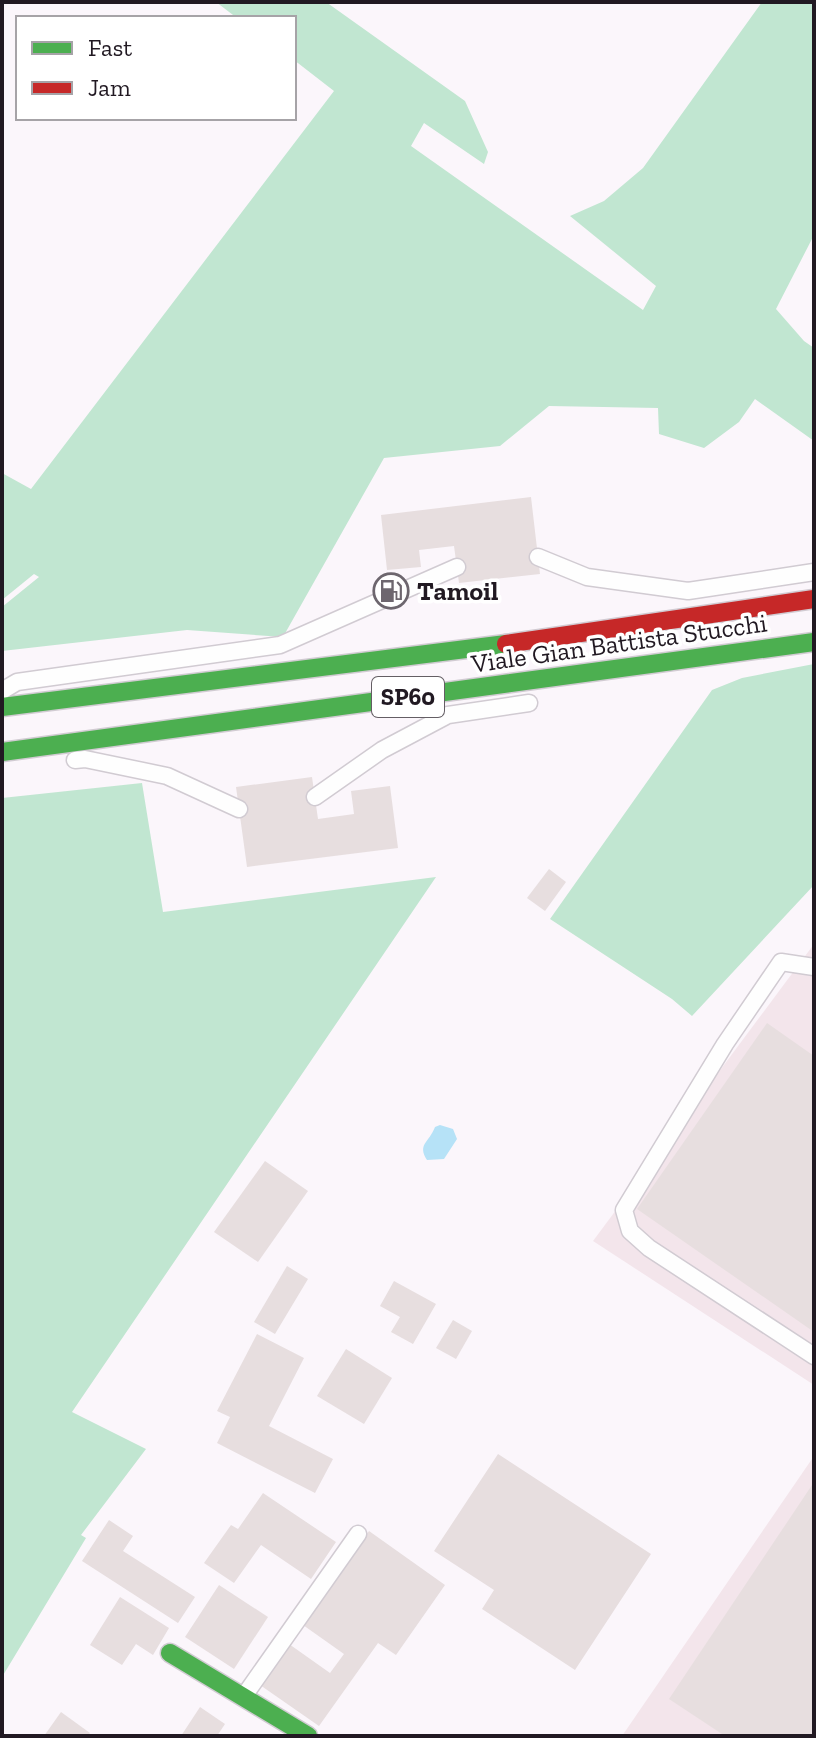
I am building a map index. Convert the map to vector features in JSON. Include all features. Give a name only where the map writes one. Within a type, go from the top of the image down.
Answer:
[{"type":"main road","name":"Viale Gian Battista Stucchi","points":[[2,707],[552,638],[814,599]]},
{"type":"main road","name":"Viale Gian Battista Stucchi","points":[[2,752],[814,642]]},
{"type":"main road","points":[[170,1653],[308,1736]]},
{"type":"lane","points":[[538,557],[587,577],[688,591],[814,572]]},
{"type":"lane","points":[[2,691],[17,682],[280,645],[457,567]]},
{"type":"lane","points":[[670,680],[790,646]]},
{"type":"lane","points":[[315,797],[382,750],[448,715],[552,699]]},
{"type":"lane","points":[[57,762],[85,759],[167,776],[239,809]]},
{"type":"lane","points":[[814,967],[781,962],[725,1044],[624,1210],[630,1231],[649,1248],[814,1356]]},
{"type":"lane","points":[[243,1697],[358,1534]]},
{"type":"shaded area","points":[[814,944],[814,1385],[593,1241]]},
{"type":"shaded area","points":[[814,1456],[814,1736],[622,1736]]},
{"type":"green space","points":[[216,2],[326,2],[465,101],[488,152],[484,164],[424,123],[411,146],[643,310],[656,286],[570,216],[604,201],[643,168],[762,2],[814,2],[814,235],[776,309],[814,348],[814,441],[755,399],[739,422],[704,448],[659,434],[658,408],[549,406],[500,446],[384,458],[283,637],[187,630],[2,651],[2,607],[39,577],[34,574],[2,600],[2,473],[31,489],[334,91],[296,62],[296,16],[234,16]]},
{"type":"green space","points":[[814,664],[814,885],[692,1016],[672,999],[550,919],[712,690],[742,678]]},
{"type":"green space","points":[[142,783],[163,912],[436,877],[72,1412],[146,1449],[81,1535],[86,1538],[2,1677],[2,798]]},
{"type":"water","points":[[440,1125],[453,1129],[457,1139],[444,1159],[427,1160],[424,1147],[435,1127]]},
{"type":"building","points":[[531,497],[540,574],[459,583],[454,546],[419,550],[421,567],[387,570],[381,515]]},
{"type":"building","points":[[312,777],[318,819],[354,814],[351,791],[390,786],[398,848],[247,867],[236,787]]},
{"type":"building","points":[[549,869],[566,882],[545,911],[527,898]]},
{"type":"building","points":[[767,1023],[814,1056],[814,1332],[637,1209]]},
{"type":"building","points":[[265,1161],[308,1191],[258,1262],[214,1232]]},
{"type":"building","points":[[287,1266],[308,1279],[275,1334],[254,1322]]},
{"type":"building","points":[[394,1281],[436,1304],[413,1344],[391,1332],[400,1317],[380,1306]]},
{"type":"building","points":[[453,1320],[472,1331],[456,1359],[436,1348]]},
{"type":"building","points":[[257,1334],[304,1358],[269,1426],[333,1459],[315,1493],[217,1443],[230,1417],[217,1411]]},
{"type":"building","points":[[346,1349],[392,1378],[364,1424],[317,1396]]},
{"type":"building","points":[[498,1454],[651,1554],[575,1670],[482,1609],[494,1590],[434,1551]]},
{"type":"building","points":[[814,1482],[814,1736],[725,1736],[669,1699]]},
{"type":"building","points":[[263,1493],[336,1542],[311,1579],[261,1545],[234,1583],[204,1563],[231,1525],[238,1529]]},
{"type":"building","points":[[109,1520],[133,1536],[123,1551],[195,1597],[178,1623],[82,1561]]},
{"type":"building","points":[[369,1531],[445,1585],[396,1655],[378,1643],[319,1726],[260,1685],[289,1644],[330,1673],[344,1654],[303,1625]]},
{"type":"building","points":[[219,1585],[268,1617],[234,1669],[185,1637]]},
{"type":"building","points":[[120,1597],[169,1628],[153,1655],[136,1644],[122,1665],[90,1645]]},
{"type":"building","points":[[200,1707],[225,1724],[217,1736],[181,1736]]},
{"type":"building","points":[[61,1712],[90,1733],[88,1736],[44,1736]]},
{"type":"traffic: fast","points":[[2,752],[814,642]]},
{"type":"traffic: fast","points":[[2,707],[506,644]]},
{"type":"traffic: fast","points":[[170,1653],[308,1736]]},
{"type":"traffic: jam","points":[[506,644],[814,599]]},
{"type":"place","name":"Tamoil","points":[[391,591]]}]
